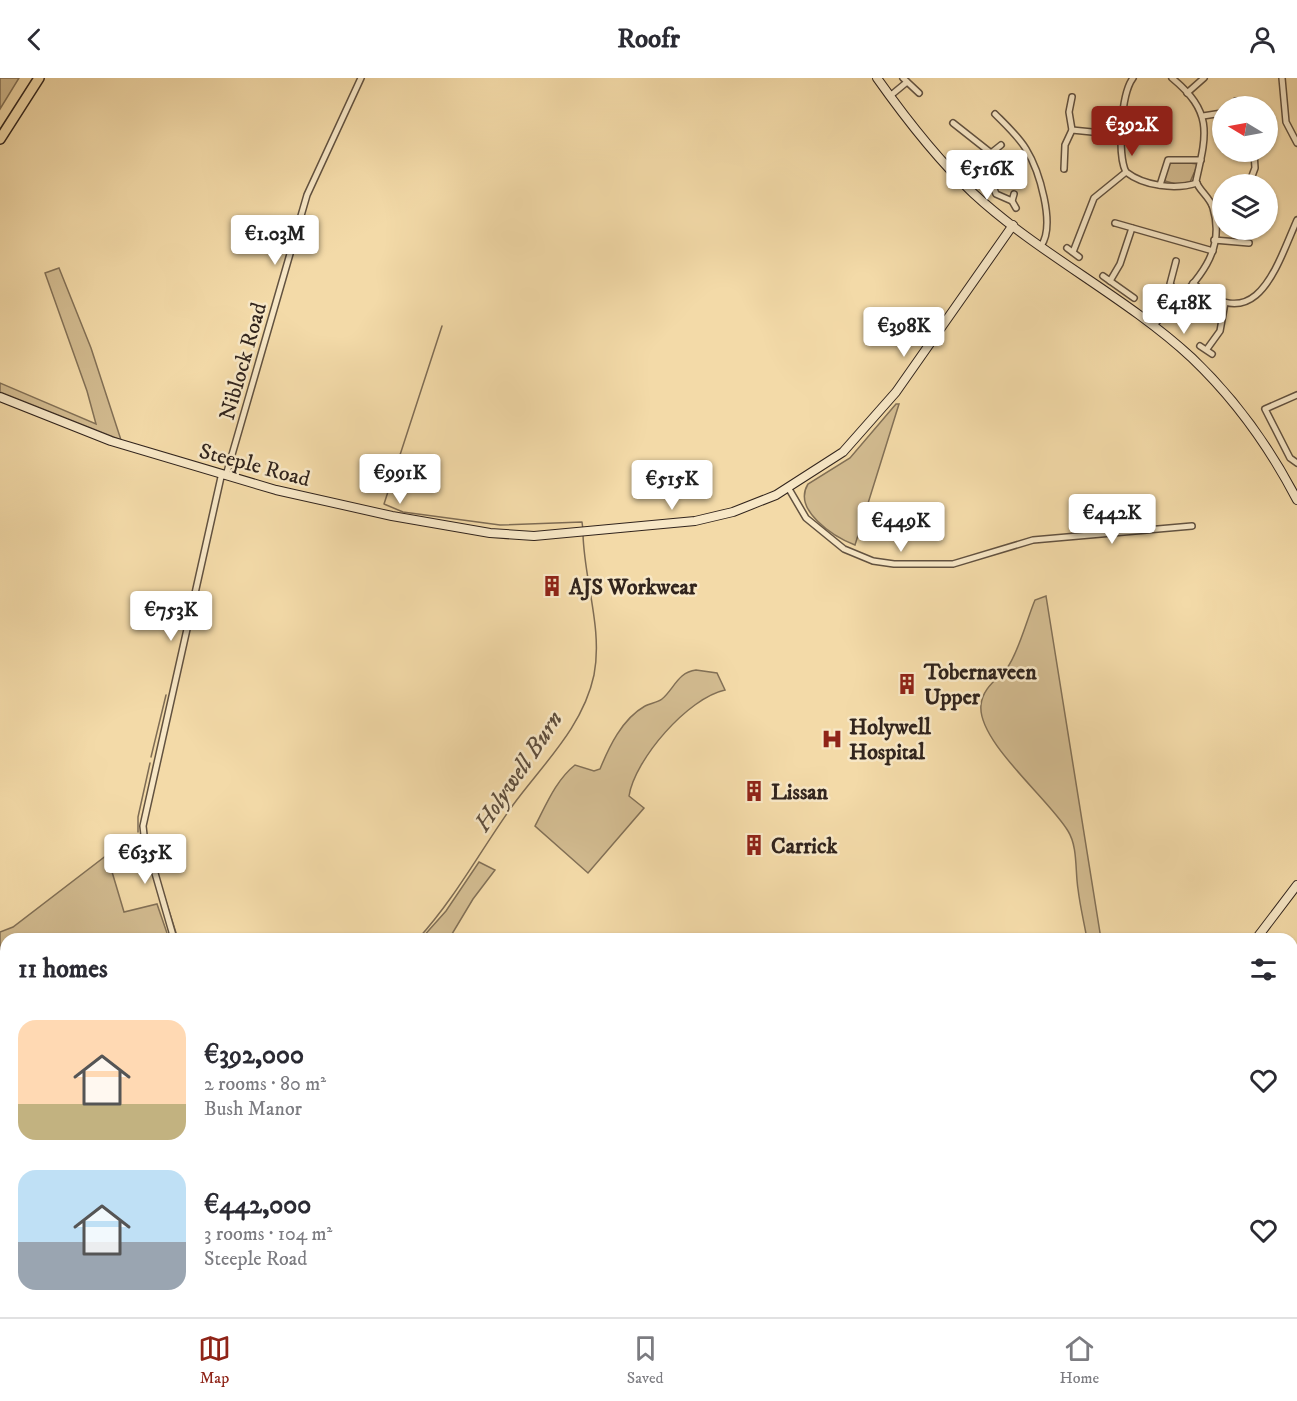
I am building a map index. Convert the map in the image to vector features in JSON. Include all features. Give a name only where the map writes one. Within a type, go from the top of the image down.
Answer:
[{"type":"highway","points":[[0,138],[39,78]]},
{"type":"street","name":"Niblock Road","points":[[172,933],[146,846],[143,826],[185,628],[224,475],[307,195],[361,78]]},
{"type":"street","points":[[877,78],[931,149],[966,186],[1013,225],[1153,326],[1191,357],[1233,400],[1274,457],[1297,500]]},
{"type":"street","points":[[1133,78],[1126,94],[1120,155],[1126,172],[1134,178],[1175,188],[1197,183]]},
{"type":"street","points":[[1172,78],[1203,116],[1202,160],[1197,183],[1212,205]]},
{"type":"street","points":[[1186,93],[1204,78]]},
{"type":"street","points":[[1282,78],[1286,122],[1297,143]]},
{"type":"street","points":[[890,96],[905,80],[919,93]]},
{"type":"street","points":[[1064,169],[1065,145],[1072,130],[1070,112],[1072,97]]},
{"type":"street","points":[[996,114],[1025,147],[1033,162],[1047,216],[1047,237],[1041,246]]},
{"type":"street","points":[[1203,116],[1212,115]]},
{"type":"street","points":[[953,123],[991,153]]},
{"type":"street","points":[[1072,130],[1122,135]]},
{"type":"street","points":[[966,186],[982,170],[991,153],[1001,145]]},
{"type":"street","points":[[1160,185],[1168,160],[1202,160]]},
{"type":"street","points":[[982,170],[991,181],[996,194],[1013,198],[1016,208]]},
{"type":"street","points":[[1079,257],[1070,250],[1094,198],[1126,172]]},
{"type":"street","points":[[1193,283],[1210,297],[1225,303],[1243,301],[1265,288],[1273,276],[1297,220]]},
{"type":"street","points":[[1115,224],[1213,251]]},
{"type":"street","name":"Steeple Road","points":[[0,397],[111,441],[276,490],[392,516],[472,530],[534,536],[708,519],[764,501],[789,489],[843,452],[902,383],[1013,225]]},
{"type":"street","points":[[1110,281],[1120,264],[1132,228]]},
{"type":"street","points":[[1153,326],[1210,263],[1214,240],[1249,243]]},
{"type":"street","points":[[1176,261],[1170,284],[1180,296]]},
{"type":"street","points":[[1103,276],[1134,297]]},
{"type":"street","points":[[1208,349],[1220,331],[1225,303]]},
{"type":"street","points":[[1200,346],[1208,349],[1212,354]]},
{"type":"street","points":[[1297,395],[1265,408],[1290,460],[1297,463]]},
{"type":"street","points":[[789,489],[806,518],[844,549],[873,561],[894,564],[953,564],[1033,540],[1192,526]]},
{"type":"street","points":[[1261,933],[1297,885]]},
{"type":"shaded area","points":[[0,78],[19,78],[0,109]]},
{"type":"shaded area","points":[[1171,161],[1198,164],[1190,182],[1176,184],[1165,181],[1166,169]]},
{"type":"shaded area","points":[[59,268],[91,348],[121,440],[0,392],[0,383],[96,424],[87,391],[45,273]]},
{"type":"shaded area","points":[[896,404],[899,404],[855,545],[827,529],[810,513],[805,494],[808,484],[850,458]]},
{"type":"shaded area","points":[[1046,596],[1100,933],[1086,933],[1077,882],[1075,852],[1068,831],[1002,752],[990,735],[983,719],[981,705],[984,693],[1011,662],[1035,600]]},
{"type":"shaded area","points":[[696,670],[717,673],[725,690],[710,695],[695,705],[665,732],[652,748],[633,781],[629,796],[644,808],[588,873],[535,826],[547,801],[562,778],[575,765],[594,771],[600,769],[612,743],[630,718],[645,706],[662,699],[680,677]]},
{"type":"shaded area","points":[[107,855],[124,912],[157,904],[167,933],[0,933],[13,927]]},
{"type":"shaded area","points":[[479,862],[495,870],[473,899],[453,933],[426,933],[446,911]]},
{"type":"waterway","name":"Holywell Burn","points":[[442,326],[384,504],[403,512],[500,525],[582,522],[583,530]]},
{"type":"waterway","name":"Holywell Burn","points":[[423,933],[456,890],[513,805],[561,744],[589,694],[594,675],[596,640],[583,534]]},
{"type":"waterway","points":[[151,757],[166,695]]},
{"type":"waterway","points":[[138,832],[138,817],[150,763]]},
{"type":"waterway","points":[[163,892],[176,933]]},
{"type":"place","name":"AJS Workwear","points":[[552,586]]},
{"type":"place","name":"Tobernaveen Upper","points":[[907,684]]},
{"type":"place","name":"Holywell Hospital","points":[[832,739]]},
{"type":"place","name":"Lissan","points":[[754,791]]},
{"type":"place","name":"Carrick","points":[[754,845]]}]
